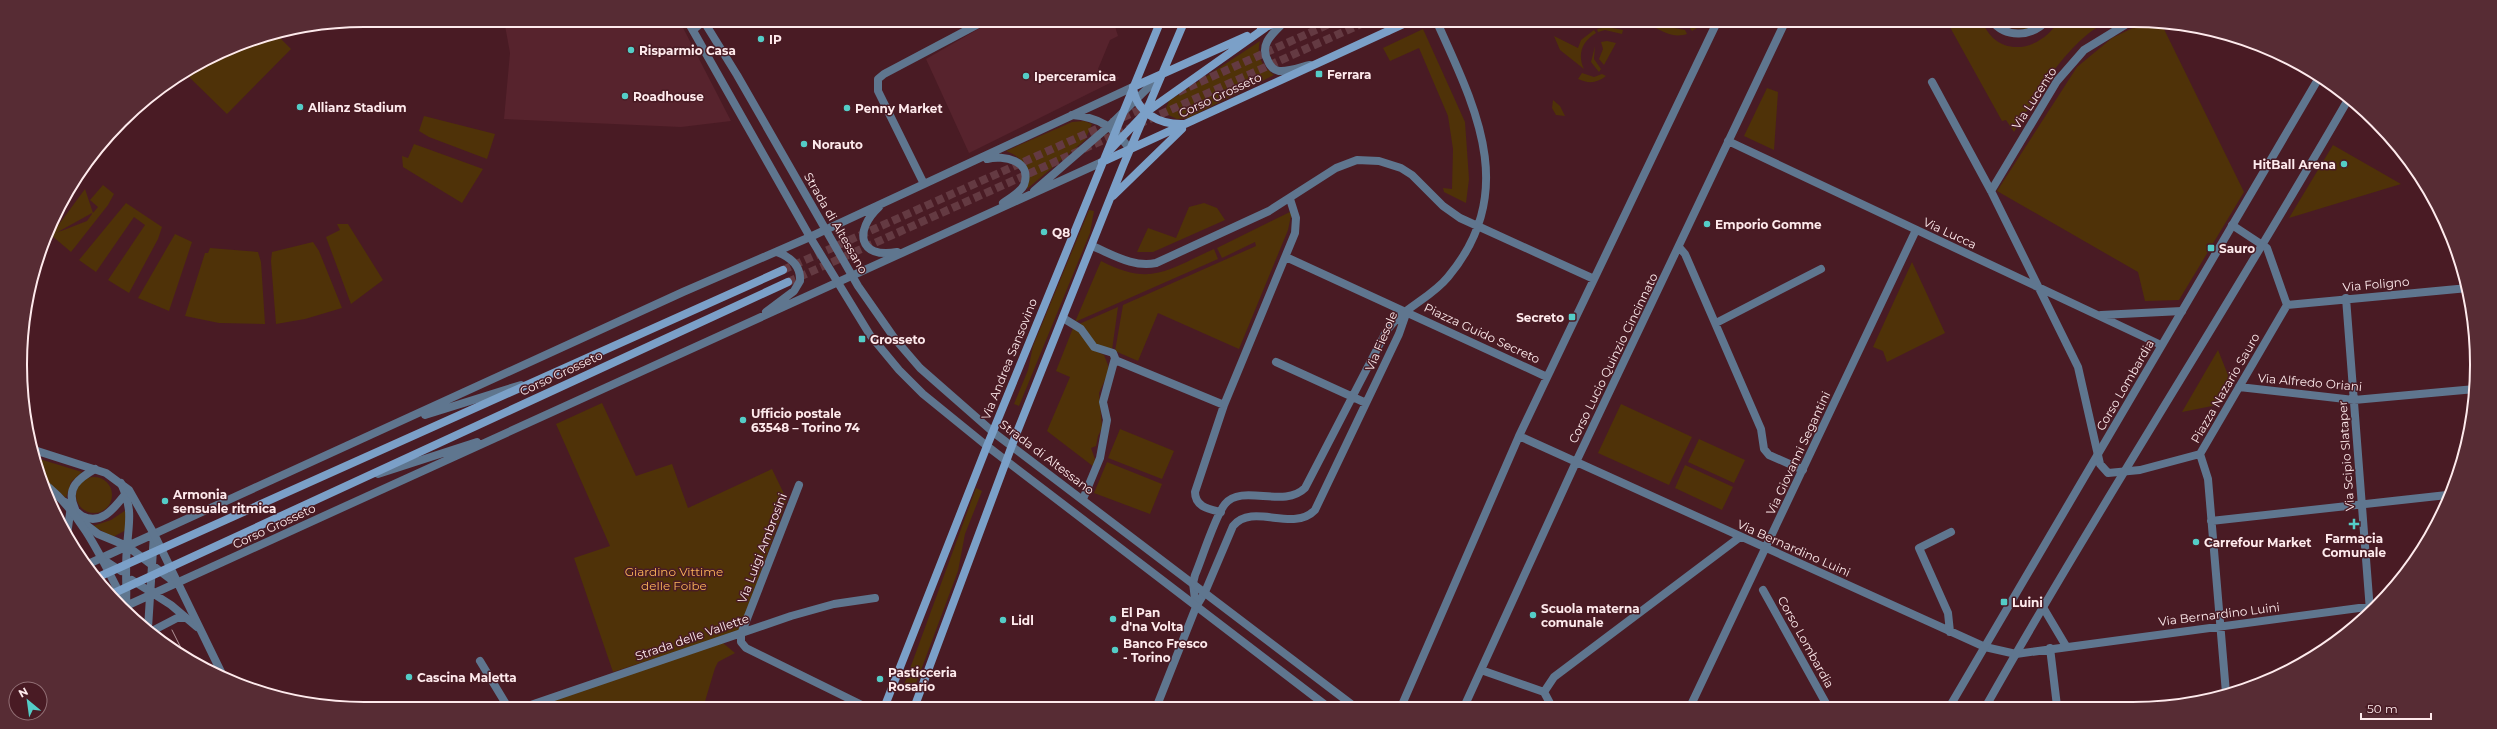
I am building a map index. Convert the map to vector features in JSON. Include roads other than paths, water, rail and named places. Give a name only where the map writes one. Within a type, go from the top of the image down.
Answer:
[{"type":"main road","name":"Via Andrea Sansovino","points":[[886,702],[987,446],[1122,115],[1132,87],[1158,27]]},
{"type":"main road","points":[[916,702],[1012,446],[1110,198],[1182,27]]},
{"type":"main road","name":"Corso Grosseto","points":[[1102,162],[1397,27]]},
{"type":"main road","name":"Corso Grosseto","points":[[1132,87],[1265,28]]},
{"type":"main road","points":[[1114,132],[1145,113],[1265,28]]},
{"type":"main road","points":[[1132,87],[1136,100],[1145,113],[1166,122],[1187,124]]},
{"type":"main road","points":[[1110,198],[1187,124]]},
{"type":"main road","name":"Corso Grosseto","points":[[143,558],[784,270]]},
{"type":"main road","name":"Corso Grosseto","points":[[116,592],[343,486],[788,282]]},
{"type":"main road","points":[[101,575],[143,558]]},
{"type":"street","points":[[691,27],[810,237],[870,335],[899,370],[938,407],[987,446],[1321,702]]},
{"type":"street","name":"Strada di Altessano","points":[[693,30],[697,27]]},
{"type":"street","name":"Strada di Altessano","points":[[708,27],[737,75],[852,276],[892,335],[917,365],[940,387],[993,432],[1348,702]]},
{"type":"street","points":[[924,184],[878,91],[878,79],[884,74],[973,27]]},
{"type":"street","name":"Corso Grosseto","points":[[1280,27],[1265,45],[1264,53],[1270,65],[1281,71],[1319,62]]},
{"type":"street","name":"Corso Grosseto","points":[[1388,31],[1391,27]]},
{"type":"street","points":[[1439,27],[1469,93],[1479,124],[1487,190],[1485,207],[1478,226]]},
{"type":"street","points":[[1403,702],[1519,436],[1715,27]]},
{"type":"street","name":"Corso Lucio Quinzio Cincinnato","points":[[1466,702],[1576,462],[1783,27]]},
{"type":"street","points":[[1999,27],[2001,29],[2022,34],[2032,32],[2038,27]]},
{"type":"street","name":"Via Lucento","points":[[1991,191],[2057,81],[2084,50],[2122,27]]},
{"type":"street","name":"Corso Grosseto","points":[[1122,115],[1163,73]]},
{"type":"street","points":[[1932,82],[1991,191],[2040,289]]},
{"type":"street","name":"Corso Lombardia","points":[[1952,702],[2317,82]]},
{"type":"street","name":"Corso Grosseto","points":[[92,562],[406,420],[663,301],[810,237],[1132,87]]},
{"type":"street","points":[[1988,702],[2123,473],[2264,245],[2346,103]]},
{"type":"street","points":[[1071,115],[1094,118],[1114,132],[1130,149]]},
{"type":"street","name":"Corso Grosseto","points":[[1025,198],[1114,132]]},
{"type":"street","name":"Via Lucca","points":[[1728,141],[2161,345]]},
{"type":"street","name":"Corso Grosseto","points":[[973,162],[994,157],[1009,158],[1017,162],[1024,172],[1025,181],[1021,189],[993,211]]},
{"type":"street","points":[[1092,246],[1131,262],[1144,264],[1156,263],[1263,214],[1290,199],[1341,165],[1357,160],[1375,161],[1391,164],[1409,173],[1451,213],[1594,279]]},
{"type":"street","name":"Corso Grosseto","points":[[128,605],[1102,162]]},
{"type":"street","points":[[1221,512],[1201,506],[1196,500],[1195,492],[1224,405],[1286,257],[1297,222],[1290,199]]},
{"type":"street","name":"Corso Grosseto","points":[[886,202],[866,222],[863,233],[864,241],[870,250],[877,253],[908,250]]},
{"type":"street","points":[[2232,225],[2264,245],[2287,305]]},
{"type":"street","name":"Piazza Guido Secreto","points":[[1478,226],[1451,273],[1430,295],[1407,311],[1489,351],[1547,377]]},
{"type":"street","name":"Via Giovanni Segantini","points":[[1692,702],[1916,230]]},
{"type":"street","points":[[1679,247],[1716,323],[1761,429],[1764,449],[1769,455],[1803,470]]},
{"type":"street","name":"Corso Grosseto","points":[[754,321],[792,294],[800,285],[800,275],[797,266],[791,259],[777,252]]},
{"type":"street","points":[[1286,257],[1407,311]]},
{"type":"street","points":[[1716,323],[1821,270]]},
{"type":"street","name":"Via Foligno","points":[[2287,305],[2346,298],[2461,288]]},
{"type":"street","name":"Piazza Nazario Sauro","points":[[2040,289],[2078,367],[2098,456],[2103,470],[2108,473],[2123,473],[2200,454],[2287,305]]},
{"type":"street","name":"Via Scipio Slataper","points":[[2346,298],[2371,603]]},
{"type":"street","name":"Via Fiesole","points":[[1193,583],[1221,512],[1227,502],[1237,497],[1287,497],[1304,490],[1387,330],[1407,311]]},
{"type":"street","name":"Via Fiesole","points":[[1158,702],[1196,607],[1205,592],[1232,528],[1237,522],[1250,517],[1300,519],[1315,510],[1399,334],[1407,311]]},
{"type":"street","points":[[2100,315],[2182,311]]},
{"type":"street","points":[[1063,318],[1080,329],[1094,347],[1113,353],[1115,360],[1103,402],[1107,420],[1100,458],[1083,499]]},
{"type":"street","points":[[1115,360],[1224,405]]},
{"type":"street","points":[[1276,362],[1366,403]]},
{"type":"street","name":"Corso Grosseto","points":[[406,420],[532,383]]},
{"type":"street","name":"Via Alfredo Oriani","points":[[2239,387],[2354,400],[2469,390]]},
{"type":"street","name":"Via Bernardino Luini","points":[[1519,436],[1950,632],[1985,647],[2016,654],[2050,648],[2219,626],[2365,609]]},
{"type":"street","name":"Corso Grosseto","points":[[343,486],[461,446],[493,439]]},
{"type":"street","points":[[39,451],[95,468],[109,474],[121,483],[154,534],[197,627],[219,669]]},
{"type":"street","points":[[2200,454],[2208,479],[2219,626],[2226,688]]},
{"type":"street","points":[[69,526],[74,484],[95,468]]},
{"type":"street","name":"Via Luigi Ambrosini","points":[[741,634],[799,485]]},
{"type":"street","points":[[52,491],[84,516],[100,518],[109,513],[127,492]]},
{"type":"street","points":[[126,603],[127,546],[130,517],[127,492]]},
{"type":"street","points":[[2211,521],[2443,495]]},
{"type":"street","points":[[72,507],[88,536]]},
{"type":"street","points":[[72,507],[109,572],[114,591]]},
{"type":"street","points":[[81,521],[94,532],[127,546],[177,584]]},
{"type":"street","points":[[1950,532],[1919,548],[1948,613],[1950,632]]},
{"type":"street","points":[[148,623],[148,610],[152,593],[152,554],[154,534]]},
{"type":"street","points":[[1544,692],[1554,677],[1740,537]]},
{"type":"street","points":[[101,558],[136,583],[172,605],[197,627]]},
{"type":"street","points":[[1193,583],[1196,607]]},
{"type":"street","name":"Corso Lombardia","points":[[1763,590],[1825,702]]},
{"type":"street","name":"Strada delle Vallette","points":[[540,702],[814,609],[875,598]]},
{"type":"street","points":[[2044,609],[2066,646]]},
{"type":"street","points":[[156,629],[177,618],[185,618]]},
{"type":"street","points":[[741,634],[741,642],[746,648],[856,702]]},
{"type":"street","points":[[2050,648],[2057,702]]},
{"type":"street","points":[[480,661],[505,702]]},
{"type":"street","points":[[1481,670],[1544,692],[1549,702]]},
{"type":"tunnel","points":[[1178,92],[1322,27]]},
{"type":"tunnel","points":[[788,282],[1354,27]]},
{"type":"tunnel","points":[[783,270],[1148,106]]},
{"type":"tram line","points":[[172,630],[181,647]]},
{"type":"place","name":"IP","points":[[761,39]]},
{"type":"place","name":"Risparmio Casa","points":[[631,50]]},
{"type":"place","name":"Ferrara","points":[[1319,74]]},
{"type":"place","name":"Iperceramica","points":[[1026,76]]},
{"type":"place","name":"Roadhouse","points":[[625,96]]},
{"type":"place","name":"Allianz Stadium","points":[[300,107]]},
{"type":"place","name":"Penny Market","points":[[847,108]]},
{"type":"place","name":"Norauto","points":[[804,144]]},
{"type":"place","name":"HitBall Arena","points":[[2344,164]]},
{"type":"place","name":"Emporio Gomme","points":[[1707,224]]},
{"type":"place","name":"Q8","points":[[1044,232]]},
{"type":"place","name":"Sauro","points":[[2211,248]]},
{"type":"place","name":"Secreto","points":[[1572,317]]},
{"type":"place","name":"Grosseto","points":[[862,339]]},
{"type":"place","name":"Ufficio postale 63548 – Torino 74","points":[[743,420]]},
{"type":"place","name":"Armonia sensuale ritmica","points":[[165,501]]},
{"type":"place","name":"Farmacia Comunale","points":[[2354,524]]},
{"type":"place","name":"Carrefour Market","points":[[2196,542]]},
{"type":"place","name":"Luini","points":[[2004,602]]},
{"type":"place","name":"Scuola materna comunale","points":[[1533,615]]},
{"type":"place","name":"El Pan d'na Volta","points":[[1113,619]]},
{"type":"place","name":"Lidl","points":[[1003,620]]},
{"type":"place","name":"Banco Fresco - Torino","points":[[1115,650]]},
{"type":"place","name":"Cascina Maletta","points":[[409,677]]},
{"type":"place","name":"Pasticceria Rosario","points":[[880,679]]},
{"type":"park label","name":"Giardino Vittime delle Foibe","points":[[674,578]]}]
